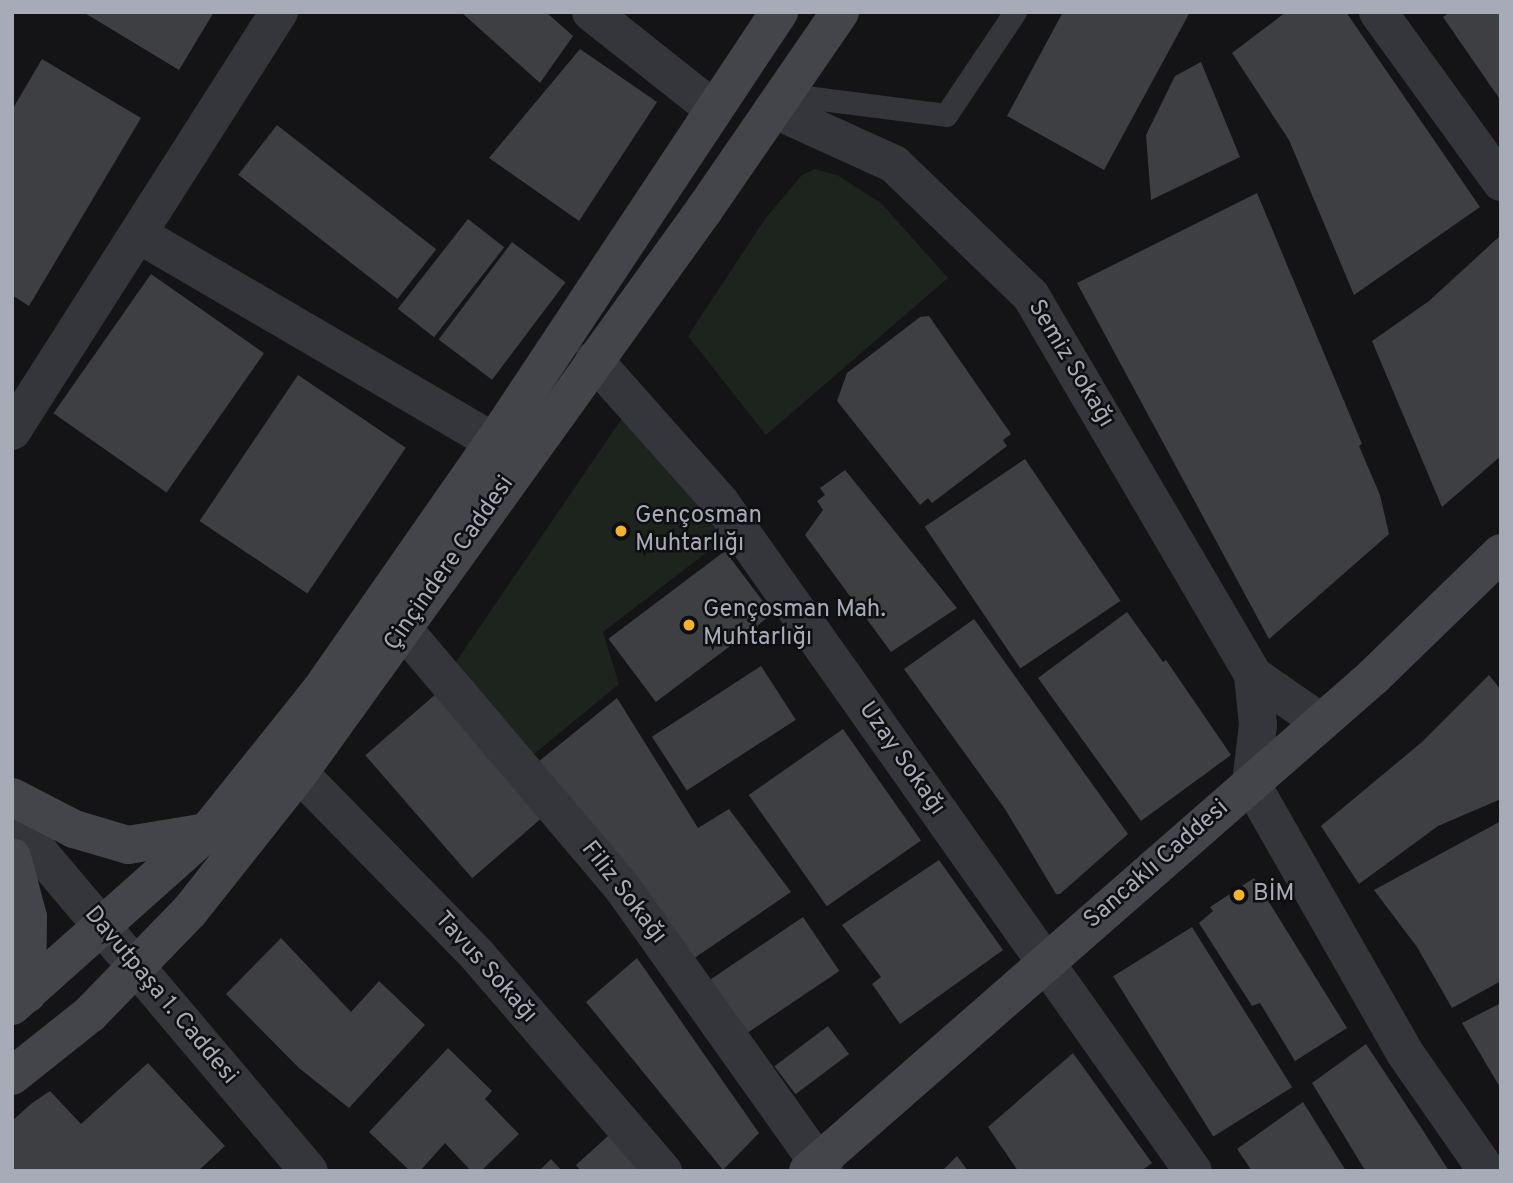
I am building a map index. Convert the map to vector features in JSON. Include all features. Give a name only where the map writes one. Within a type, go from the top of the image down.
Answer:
[{"type":"main road","name":"Çinçindere Caddesi","points":[[19,1000],[207,832],[320,691],[494,443],[712,108],[779,12]]},
{"type":"main road","name":"Çinçindere Caddesi","points":[[12,1076],[90,1014],[189,912],[299,773],[404,630],[841,12]]},
{"type":"main road","name":"Sancaklı Caddesi","points":[[817,1168],[1044,964],[1321,722],[1501,553]]},
{"type":"main road","points":[[12,797],[74,829],[128,845],[207,832]]},
{"type":"main road","points":[[12,857],[28,917],[19,1000]]},
{"type":"street","points":[[12,431],[279,12]]},
{"type":"street","points":[[591,12],[712,108]]},
{"type":"street","points":[[1378,12],[1501,183]]},
{"type":"street","name":"Semiz Sokağı","points":[[777,102],[894,164],[1031,296],[1252,675],[1258,725],[1251,783]]},
{"type":"street","points":[[138,234],[494,443]]},
{"type":"street","name":"Uzay Sokağı","points":[[594,360],[720,502],[1044,964],[1193,1171]]},
{"type":"street","name":"Filiz Sokağı","points":[[404,630],[622,887],[817,1168]]},
{"type":"street","name":"Semiz Sokağı","points":[[1252,675],[1321,722]]},
{"type":"street","name":"Tavus Sokağı","points":[[299,773],[478,956],[663,1171]]},
{"type":"street","points":[[1251,783],[1405,1053],[1487,1171]]},
{"type":"street","name":"Davutpaşa 1. Caddesi","points":[[12,820],[309,1171]]},
{"type":"lane","points":[[777,102],[946,115],[1015,12]]},
{"type":"shaded area","points":[[815,169],[837,175],[881,203],[948,278],[766,435],[688,336],[765,219],[802,175]]},
{"type":"shaded area","points":[[627,411],[724,539],[603,632],[619,684],[522,764],[447,675]]},
{"type":"building","points":[[83,12],[214,12],[179,70]]},
{"type":"building","points":[[461,12],[546,12],[573,36],[540,83]]},
{"type":"building","points":[[1063,12],[1190,12],[1104,170],[1007,116]]},
{"type":"building","points":[[1286,12],[1346,12],[1480,207],[1354,295],[1289,140],[1232,53]]},
{"type":"building","points":[[1450,12],[1501,12],[1501,101],[1443,17]]},
{"type":"building","points":[[580,49],[657,102],[579,221],[489,158]]},
{"type":"building","points":[[42,59],[141,118],[29,306],[12,295],[12,110]]},
{"type":"building","points":[[1201,62],[1240,157],[1151,200],[1146,135],[1175,76]]},
{"type":"building","points":[[277,125],[436,249],[397,299],[238,175]]},
{"type":"building","points":[[1257,193],[1362,444],[1359,446],[1380,495],[1389,534],[1269,639],[1077,283]]},
{"type":"building","points":[[468,219],[504,247],[434,337],[398,309]]},
{"type":"building","points":[[1501,235],[1501,456],[1442,507],[1372,341],[1429,301]]},
{"type":"building","points":[[512,242],[566,282],[492,380],[439,339]]},
{"type":"building","points":[[151,274],[264,353],[167,492],[53,413]]},
{"type":"building","points":[[929,316],[1011,434],[1003,440],[1007,446],[932,503],[928,498],[920,505],[837,401],[847,373],[920,317]]},
{"type":"building","points":[[298,375],[406,448],[307,594],[200,521]]},
{"type":"building","points":[[1025,459],[1121,601],[1020,668],[925,527]]},
{"type":"building","points":[[845,470],[957,608],[891,652],[805,535],[823,510],[817,501],[825,495],[820,488]]},
{"type":"building","name":"Gençosman Mah. Muhtarlığı","points":[[725,551],[773,614],[656,702],[608,639]]},
{"type":"building","points":[[1127,612],[1163,662],[1166,660],[1231,755],[1141,821],[1038,678]]},
{"type":"building","points":[[974,619],[1128,834],[1060,894],[1056,894],[1005,809],[904,669]]},
{"type":"building","points":[[761,666],[796,720],[687,790],[652,737]]},
{"type":"building","points":[[1489,675],[1501,690],[1501,799],[1438,826],[1359,884],[1321,826],[1422,742]]},
{"type":"building","points":[[437,693],[544,816],[472,878],[365,755]]},
{"type":"building","points":[[617,698],[698,828],[729,809],[791,892],[693,959],[538,762]]},
{"type":"building","points":[[843,729],[921,840],[827,906],[749,795]]},
{"type":"building","points":[[1501,821],[1501,981],[1452,1008],[1417,947],[1374,890]]},
{"type":"building","points":[[939,860],[1003,950],[900,1024],[872,984],[881,977],[842,925]]},
{"type":"building","points":[[1254,878],[1347,1028],[1295,1061],[1260,1003],[1252,1006],[1199,923],[1213,911],[1210,907]]},
{"type":"building","points":[[803,917],[839,971],[746,1034],[709,980]]},
{"type":"building","points":[[1192,927],[1292,1087],[1213,1137],[1113,976]]},
{"type":"building","points":[[281,938],[351,1012],[379,981],[425,1025],[349,1108],[299,1068],[226,994]]},
{"type":"building","points":[[637,958],[759,1133],[723,1170],[586,1002]]},
{"type":"building","points":[[1501,1003],[1501,1089],[1462,1023]]},
{"type":"building","points":[[828,1026],[849,1054],[796,1094],[774,1066]]},
{"type":"building","points":[[1366,1044],[1449,1171],[1367,1171],[1363,1167],[1312,1083]]},
{"type":"building","points":[[448,1048],[492,1091],[485,1099],[519,1134],[481,1171],[471,1171],[445,1143],[420,1171],[410,1171],[369,1132]]},
{"type":"building","points":[[1073,1053],[1152,1163],[1141,1171],[1018,1171],[988,1127]]},
{"type":"building","points":[[148,1063],[225,1146],[198,1171],[12,1171],[12,1121],[32,1103],[50,1091],[81,1124]]},
{"type":"building","points":[[1303,1102],[1346,1171],[1252,1171],[1237,1149]]},
{"type":"building","points":[[619,1126],[658,1171],[581,1171],[576,1165]]},
{"type":"building","points":[[957,1156],[968,1171],[942,1171]]},
{"type":"building","points":[[551,1159],[562,1171],[539,1171]]},
{"type":"place","name":"Gençosman Muhtarlığı","points":[[621,531]]},
{"type":"place","name":"Gençosman Mah. Muhtarlığı","points":[[689,625]]},
{"type":"place","name":"BİM","points":[[1239,895]]}]
